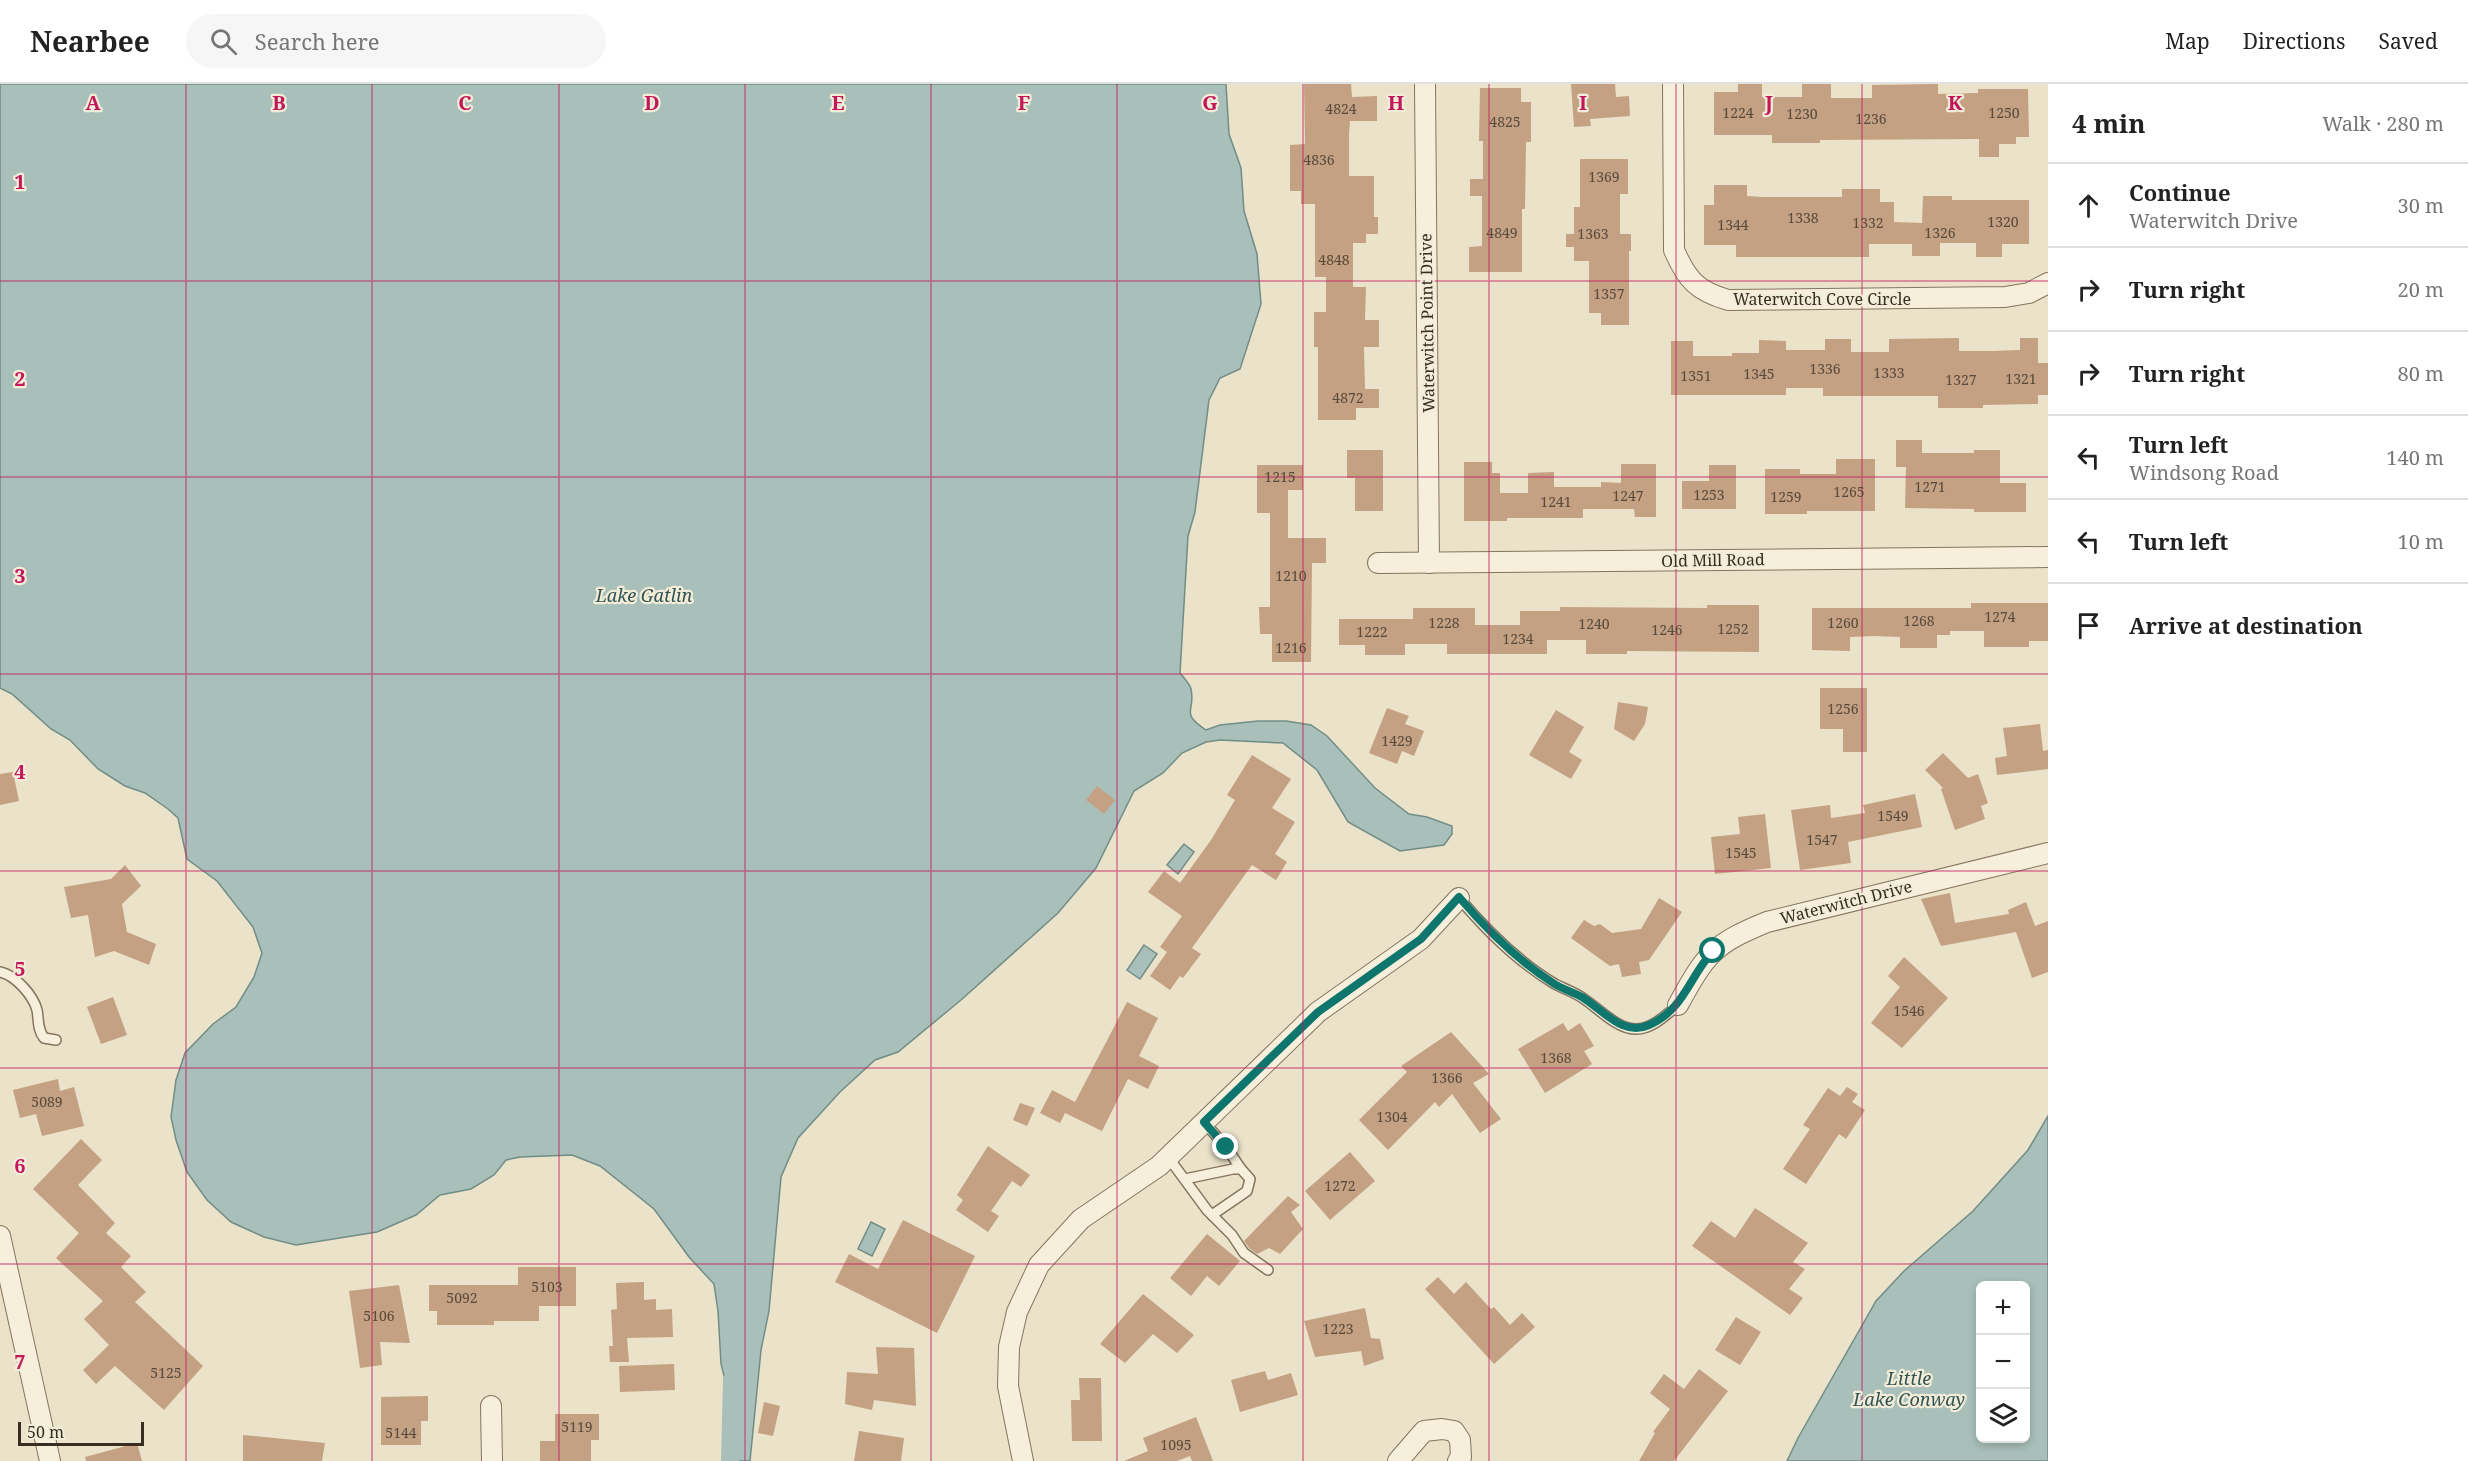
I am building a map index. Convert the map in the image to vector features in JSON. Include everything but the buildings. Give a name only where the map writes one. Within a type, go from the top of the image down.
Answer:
[{"type":"street","name":"Waterwitch Point Drive","points":[[1425,84],[1429,563]]},
{"type":"street","name":"Waterwitch Cove Circle","points":[[1673,84],[1674,250],[1682,268],[1694,284],[1710,295],[1728,300],[2005,297],[2029,293],[2048,283]]},
{"type":"street","name":"Old Mill Road","points":[[1378,563],[2048,557]]},
{"type":"street","name":"Waterwitch Drive","points":[[1678,1005],[1706,958],[1736,934],[1767,921],[2048,853]]},
{"type":"street","points":[[1023,1461],[1008,1386],[1009,1347],[1017,1312],[1040,1265],[1081,1219],[1159,1166],[1318,1012],[1421,939],[1459,897]]},
{"type":"street","points":[[0,1236],[50,1461]]},
{"type":"street","points":[[491,1406],[492,1461]]},
{"type":"street","points":[[1398,1461],[1424,1431],[1442,1429],[1454,1431],[1460,1440],[1461,1457],[1458,1461]]},
{"type":"lane","points":[[1459,897],[1486,930],[1529,966],[1556,984],[1581,996],[1624,1027],[1635,1029],[1646,1027],[1660,1020],[1678,1005]]},
{"type":"lane","points":[[0,972],[6,973],[25,990],[36,1007],[39,1032],[44,1038],[56,1040]]},
{"type":"lane","points":[[1204,1122],[1250,1179],[1247,1191],[1212,1215]]},
{"type":"lane","points":[[1168,1156],[1244,1253],[1268,1270]]},
{"type":"lane","points":[[1185,1179],[1241,1169]]},
{"type":"water","name":"Lake Gatlin","points":[[0,84],[1226,84],[1229,134],[1241,168],[1244,211],[1257,254],[1261,304],[1240,369],[1220,378],[1209,400],[1195,512],[1188,536],[1180,673],[1191,689],[1191,715],[1206,730],[1220,725],[1258,721],[1286,721],[1311,725],[1327,736],[1375,788],[1409,814],[1427,817],[1452,826],[1452,834],[1444,845],[1400,851],[1348,822],[1317,770],[1283,743],[1220,740],[1206,742],[1182,753],[1163,773],[1134,791],[1096,868],[1058,913],[961,1000],[898,1052],[875,1060],[840,1092],[798,1138],[781,1177],[769,1311],[761,1350],[750,1461],[723,1461],[732,1407],[721,1364],[714,1284],[689,1257],[654,1209],[600,1166],[572,1155],[520,1157],[506,1160],[494,1175],[471,1189],[440,1195],[416,1215],[377,1232],[296,1245],[264,1237],[231,1222],[207,1200],[187,1172],[171,1117],[176,1080],[185,1053],[213,1024],[236,1007],[254,977],[262,953],[253,927],[217,881],[187,859],[178,818],[145,793],[125,786],[98,769],[70,740],[51,729],[12,694],[0,688]]},
{"type":"water","points":[[1184,844],[1194,852],[1178,874],[1167,865]]},
{"type":"water","points":[[1144,945],[1157,954],[1140,979],[1127,970]]},
{"type":"water","name":"Little Lake Conway","points":[[2048,1116],[2048,1461],[1787,1461],[1876,1301],[1904,1271],[1973,1211],[2028,1150]]},
{"type":"water","points":[[871,1222],[885,1229],[872,1256],[858,1249]]},
{"type":"waterway","points":[[730,1461],[732,1380]]},
{"type":"route","points":[[1226,1147],[1204,1122],[1318,1012],[1421,939],[1459,897],[1486,930],[1529,966],[1556,984],[1581,996],[1624,1027],[1635,1029],[1646,1027],[1660,1020],[1678,1005],[1700,965],[1713,951]]}]
